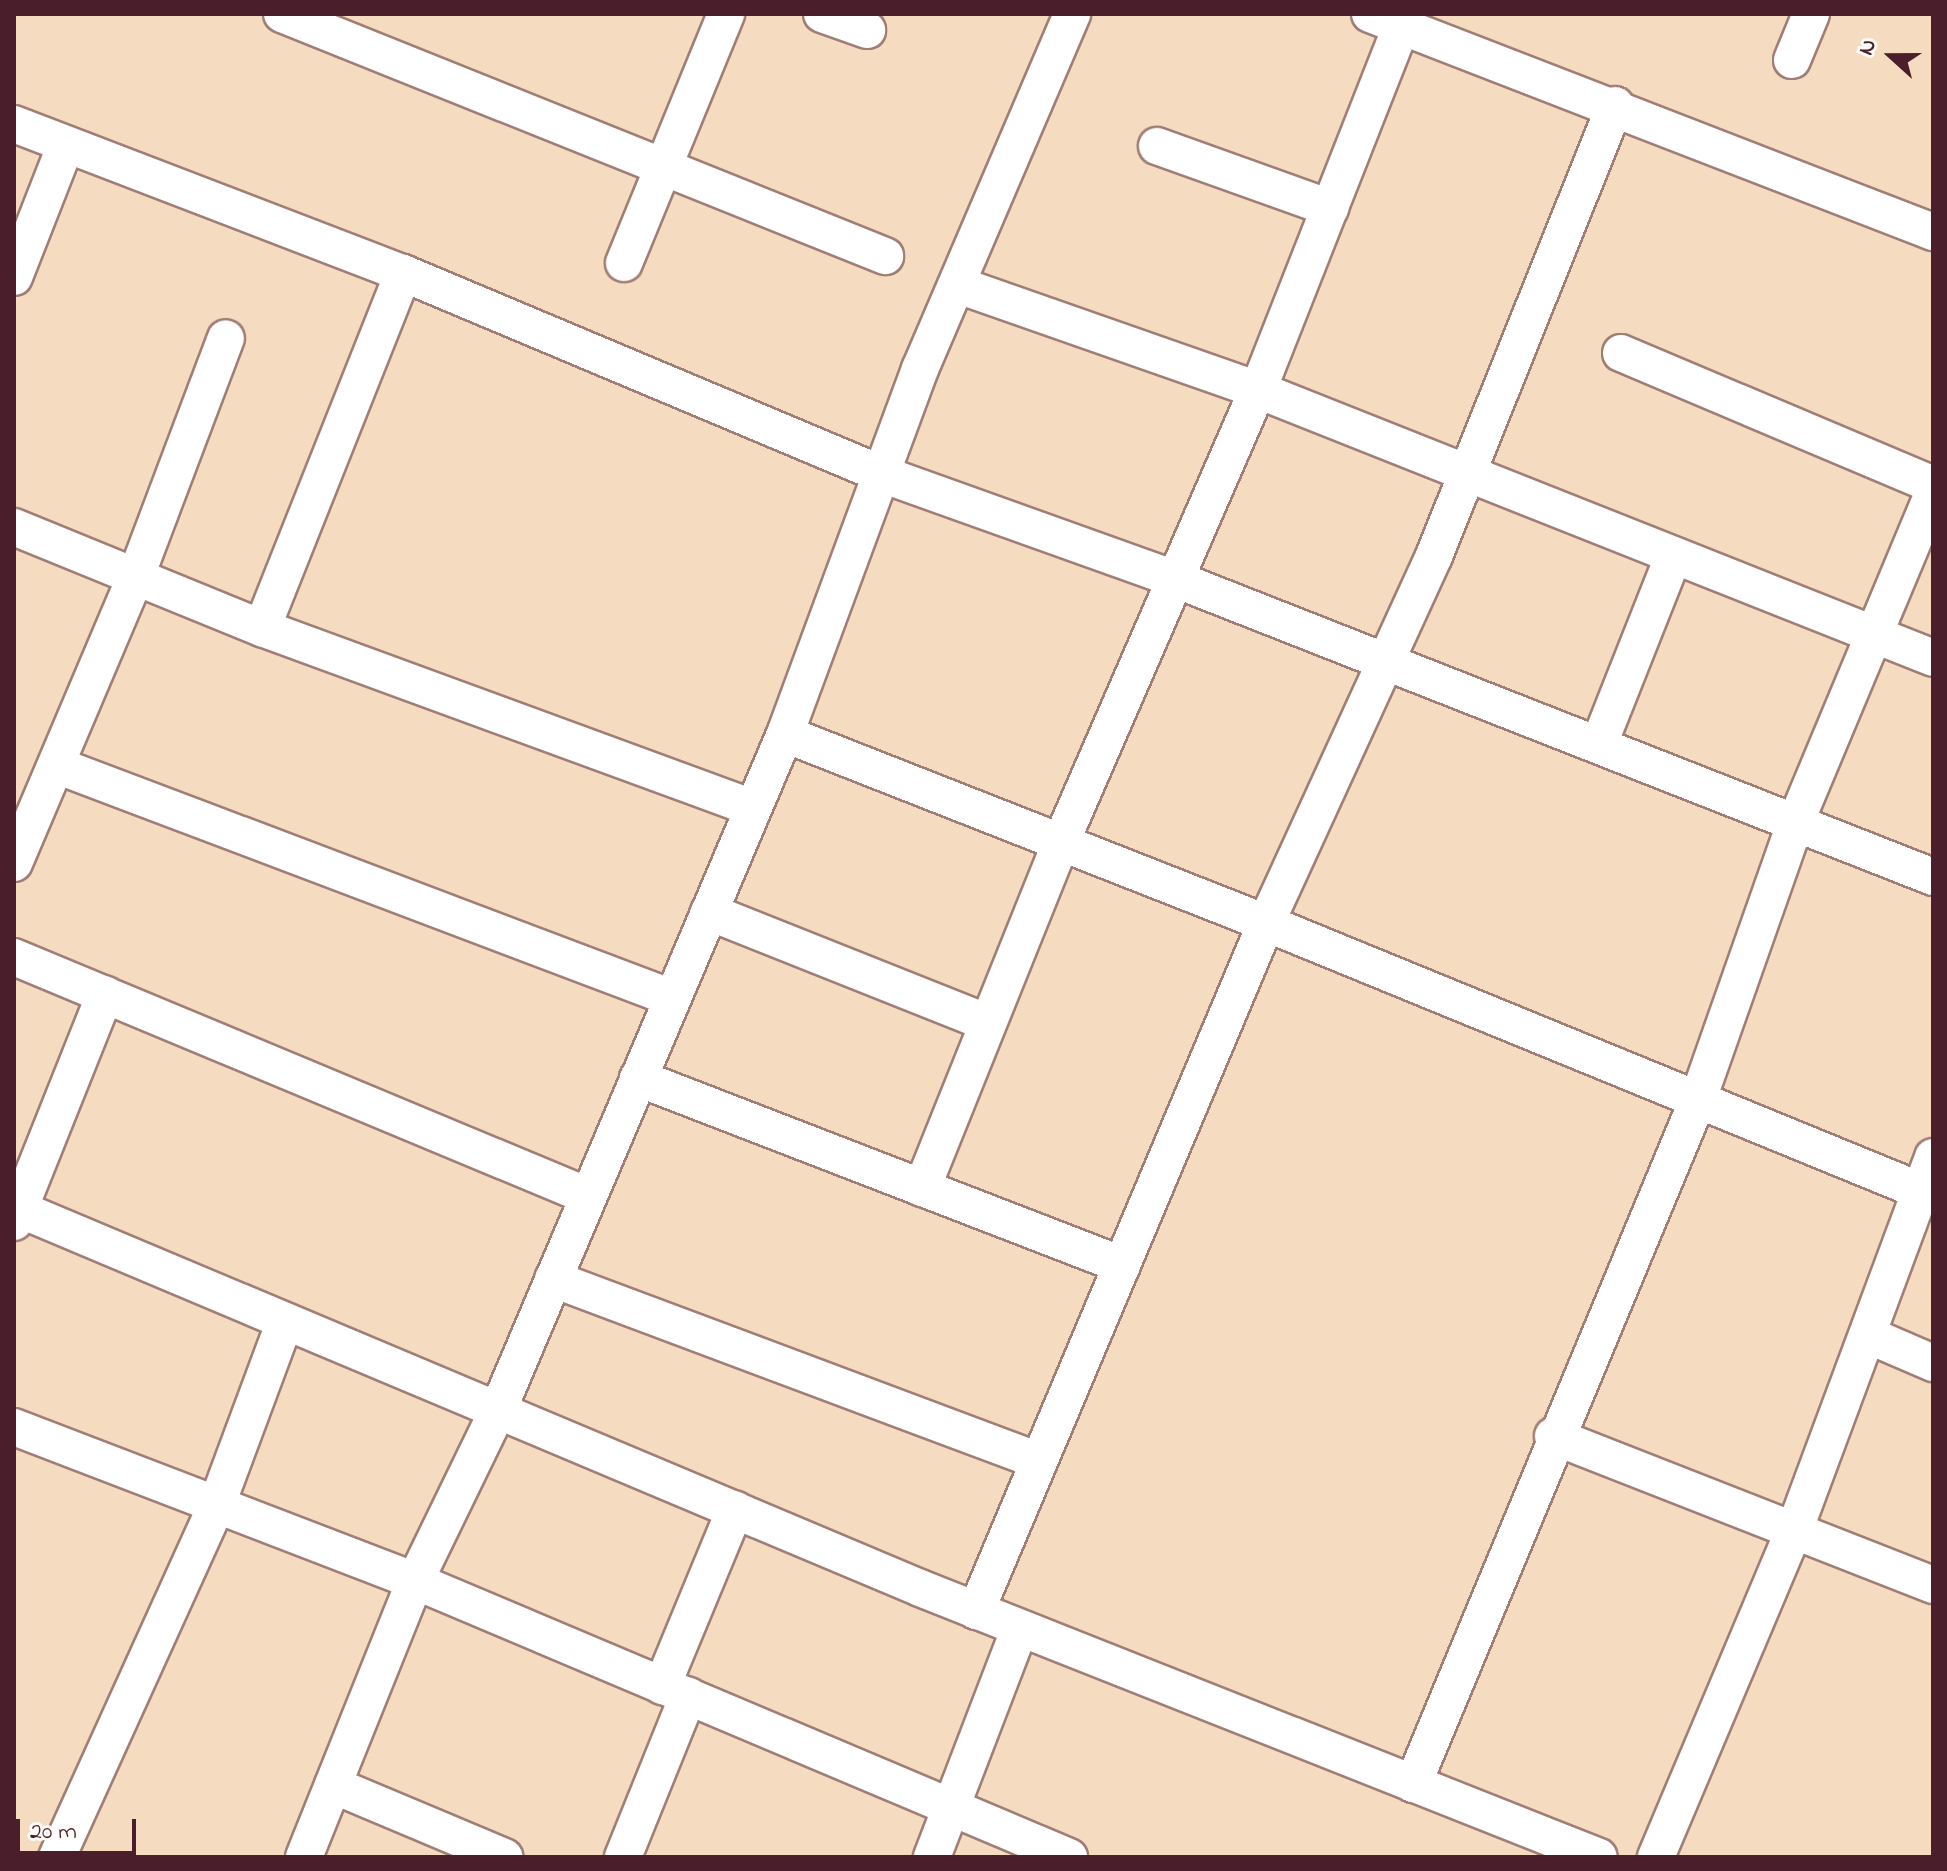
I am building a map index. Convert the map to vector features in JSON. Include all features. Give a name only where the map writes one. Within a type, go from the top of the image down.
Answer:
[{"type":"street","points":[[282,14],[885,256]]},
{"type":"street","points":[[624,263],[726,14]]},
{"type":"street","points":[[822,14],[867,30]]},
{"type":"street","points":[[304,1857],[415,1581],[498,1410],[785,734],[879,473],[1072,14]]},
{"type":"street","points":[[1792,60],[1811,14]]},
{"type":"street","points":[[922,1188],[1061,842],[1258,390],[1330,208],[1393,18],[1933,232]]},
{"type":"street","points":[[976,1611],[1266,923],[1386,660],[1466,472],[1615,105]]},
{"type":"street","points":[[14,124],[65,147],[403,273],[879,473],[1175,579],[1933,877]]},
{"type":"street","points":[[1157,146],[1330,208]]},
{"type":"street","points":[[14,277],[65,147]]},
{"type":"street","points":[[262,628],[403,273]]},
{"type":"street","points":[[958,285],[1258,390],[1933,658]]},
{"type":"street","points":[[14,863],[136,576],[226,338]]},
{"type":"street","points":[[1621,353],[1933,485]]},
{"type":"street","points":[[1413,1784],[1553,1436],[1697,1102],[1796,821],[1933,493]]},
{"type":"street","points":[[14,527],[262,628],[753,808]]},
{"type":"street","points":[[1599,744],[1674,555]]},
{"type":"street","points":[[785,734],[1266,923],[1927,1194]]},
{"type":"street","points":[[56,765],[672,998]]},
{"type":"street","points":[[709,912],[988,1023]]},
{"type":"street","points":[[14,957],[588,1196]]},
{"type":"street","points":[[105,995],[17,1215],[285,1321],[976,1611],[1599,1857]]},
{"type":"street","points":[[638,1078],[1122,1265]]},
{"type":"street","points":[[1656,1857],[1794,1531],[1868,1335],[1927,1194],[1933,1157]]},
{"type":"street","points":[[553,1279],[1039,1461]]},
{"type":"street","points":[[57,1857],[217,1504],[285,1321]]},
{"type":"street","points":[[1868,1335],[1933,1363]]},
{"type":"street","points":[[14,1427],[415,1581],[1069,1857]]},
{"type":"street","points":[[1553,1436],[1933,1585]]},
{"type":"street","points":[[623,1857],[735,1510]]},
{"type":"street","points":[[932,1857],[1020,1628]]},
{"type":"street","points":[[333,1785],[504,1857]]}]
